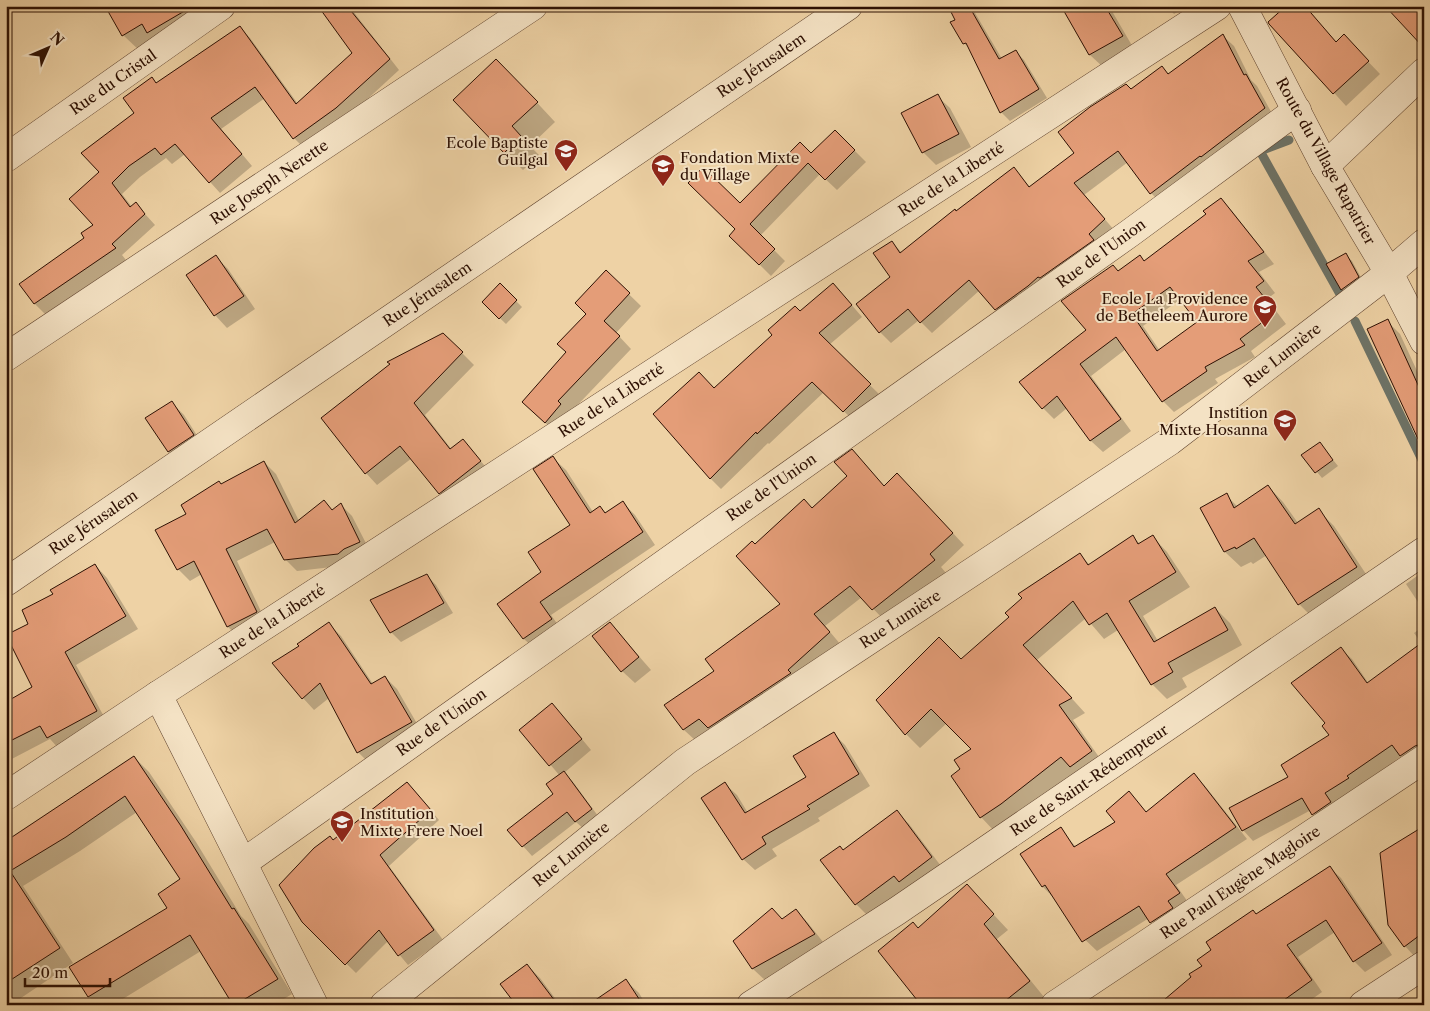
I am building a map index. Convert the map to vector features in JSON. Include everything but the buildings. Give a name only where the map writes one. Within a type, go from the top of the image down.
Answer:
[{"type":"street","name":"Rue du Cristal","points":[[6,158],[221,6]]},
{"type":"street","name":"Rue Joseph Nerette","points":[[6,357],[533,6]]},
{"type":"street","name":"Rue Jérusalem","points":[[6,582],[848,6]]},
{"type":"street","name":"Rue de la Liberté","points":[[6,796],[158,695],[1217,6]]},
{"type":"street","name":"Route du Village Rapatrier","points":[[1242,6],[1325,166],[1389,273],[1424,341]]},
{"type":"street","points":[[1325,166],[1424,72]]},
{"type":"street","name":"Rue de l'Union","points":[[242,862],[1114,244],[1297,110]]},
{"type":"street","name":"Rue Lumière","points":[[384,1005],[685,762],[1170,441],[1389,273],[1424,243]]},
{"type":"street","name":"Rue de Saint-Rédempteur","points":[[751,1005],[897,911],[1424,551]]},
{"type":"street","points":[[158,695],[314,1005]]},
{"type":"street","name":"Rue Paul Eugène Magloire","points":[[1056,1005],[1424,759]]},
{"type":"street","points":[[1363,1005],[1424,965]]},
{"type":"waterway","points":[[1289,140],[1260,151],[1345,303]]},
{"type":"waterway","points":[[1355,321],[1424,464]]},
{"type":"place","name":"Ecole Baptiste Guilgal","points":[[566,172]]},
{"type":"place","name":"Fondation Mixte du Village","points":[[663,187]]},
{"type":"place","name":"Ecole La Providence de Betheleem Aurore","points":[[1265,328]]},
{"type":"place","name":"Instition Mixte Hosanna","points":[[1285,442]]},
{"type":"place","name":"Institution Mixte Frere Noel","points":[[342,843]]}]
